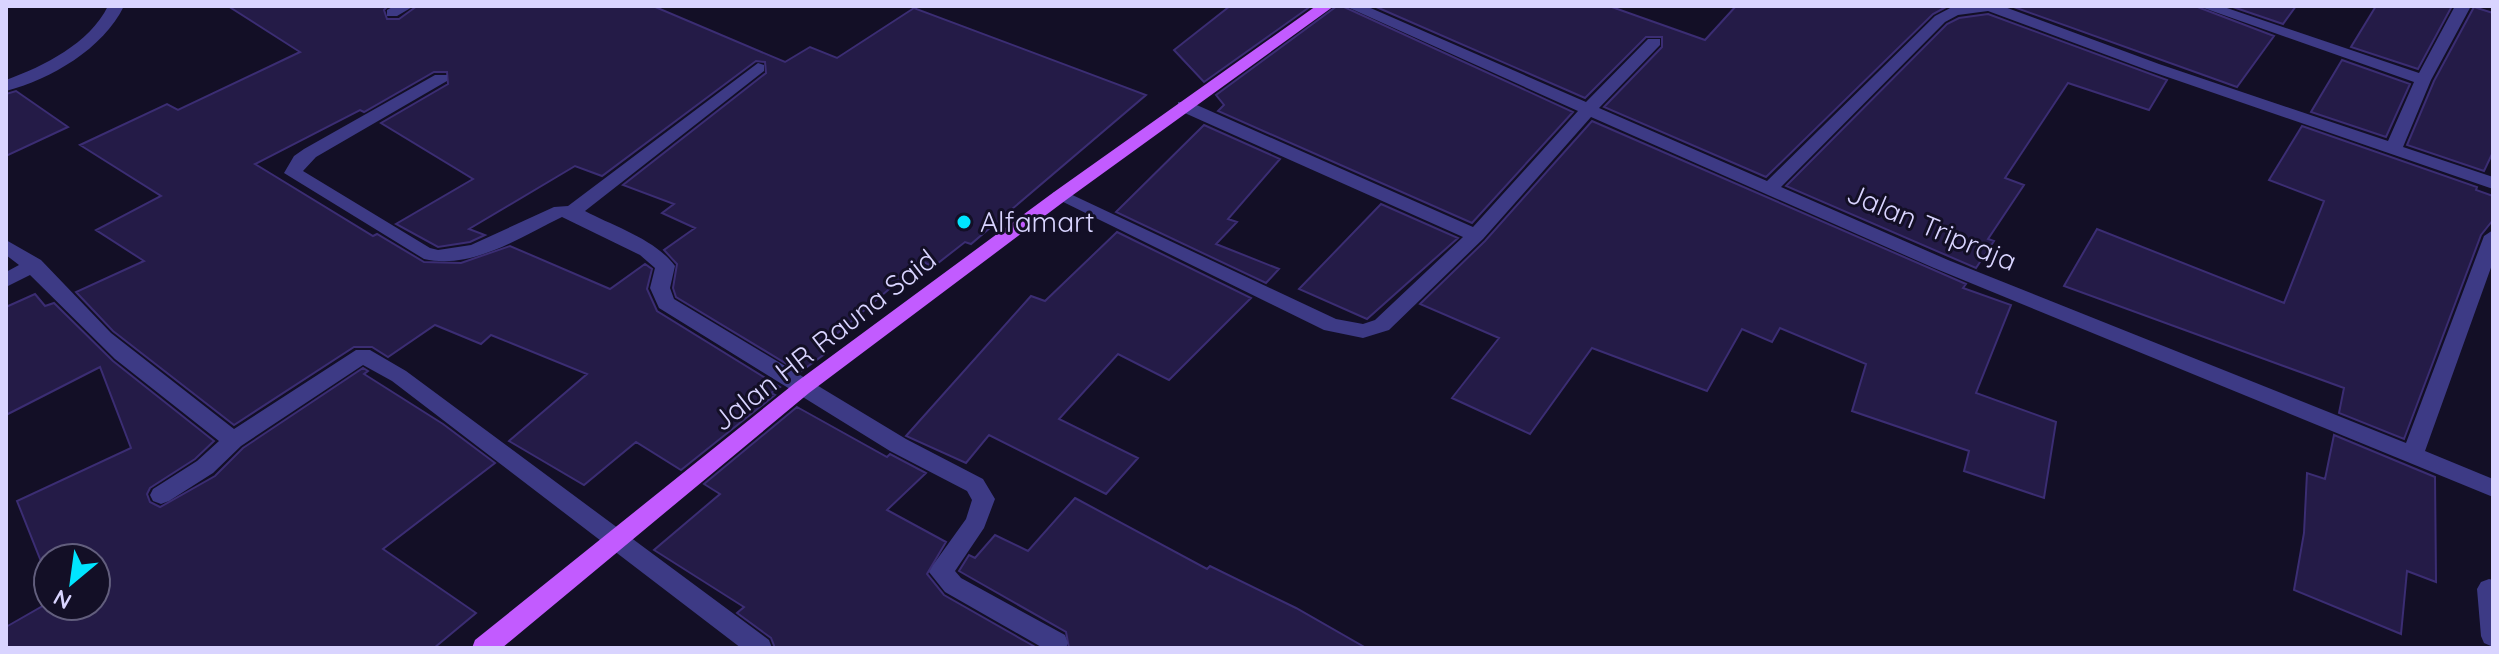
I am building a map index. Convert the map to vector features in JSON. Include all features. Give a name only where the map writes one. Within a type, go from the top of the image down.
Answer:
[{"type":"main road","name":"Jalan HR Rauna Said","points":[[484,648],[802,388],[1060,196],[1326,6]]},
{"type":"street","points":[[6,86],[78,48],[111,20],[116,6]]},
{"type":"street","name":"Jalan Tripraja","points":[[1353,6],[1587,112],[1771,187],[1941,264],[2113,331],[2493,488]]},
{"type":"street","points":[[1771,187],[1940,19],[1954,11],[1991,6],[2493,183]]},
{"type":"street","points":[[2206,6],[2423,80]]},
{"type":"street","points":[[2394,148],[2423,80],[2463,6]]},
{"type":"street","points":[[1060,196],[1331,325],[1363,331],[1382,325],[1476,235],[1654,42]]},
{"type":"street","points":[[572,212],[758,68]]},
{"type":"street","points":[[441,78],[310,153],[293,168],[293,173],[424,253],[438,256],[475,251],[560,211],[572,212],[659,259],[665,266],[660,288],[666,303],[898,445],[975,485],[984,499],[976,522],[941,572],[953,585],[1056,643]]},
{"type":"street","points":[[1184,106],[1476,235]]},
{"type":"street","points":[[2413,455],[2493,236]]},
{"type":"street","points":[[6,246],[34,264],[86,320],[132,361],[233,440]]},
{"type":"street","points":[[6,281],[34,264]]},
{"type":"street","points":[[161,495],[205,467],[233,440],[363,355],[399,376],[760,648]]},
{"type":"street","points":[[2489,589],[2493,636]]},
{"type":"building","points":[[228,6],[388,6],[384,10],[387,19],[399,19],[417,6],[653,6],[785,62],[810,47],[837,58],[914,8],[1146,95],[971,244],[965,242],[933,267],[922,261],[819,349],[826,353],[800,372],[676,297],[673,288],[677,264],[664,250],[695,228],[662,213],[674,204],[623,185],[766,73],[765,62],[756,61],[602,176],[575,166],[469,229],[485,235],[470,242],[438,247],[396,224],[473,179],[381,123],[448,84],[447,72],[434,72],[364,112],[360,110],[255,164],[373,236],[377,234],[424,262],[461,263],[510,246],[610,289],[645,264],[652,269],[647,289],[657,311],[780,387],[771,393],[775,395],[681,470],[636,442],[584,485],[509,441],[587,374],[491,335],[481,344],[435,325],[388,357],[372,347],[354,347],[234,425],[113,331],[76,292],[144,261],[96,230],[161,196],[80,145],[167,104],[178,110],[300,52]]},
{"type":"building","points":[[1230,6],[1311,6],[1204,82],[1174,50]]},
{"type":"building","points":[[1337,6],[1573,112],[1472,223],[1218,111],[1224,105],[1216,95]]},
{"type":"building","points":[[1374,6],[1609,6],[1705,40],[1736,6],[1948,6],[1933,14],[1766,177],[1604,107],[1662,47],[1662,37],[1646,37],[1585,98]]},
{"type":"building","points":[[2011,6],[2195,6],[2274,36],[2237,87]]},
{"type":"building","points":[[2230,6],[2296,6],[2283,24]]},
{"type":"building","points":[[2376,6],[2452,6],[2418,69],[2351,47]]},
{"type":"building","points":[[2474,7],[2493,13],[2493,152],[2484,171],[2407,145],[2434,81]]},
{"type":"building","points":[[1988,14],[2167,80],[2149,110],[2068,83],[2005,178],[2024,185],[1988,239],[1994,241],[1976,268],[1786,186],[1947,24],[1959,18]]},
{"type":"building","points":[[2342,60],[2410,84],[2386,137],[2311,112]]},
{"type":"building","points":[[16,91],[68,127],[6,156],[6,94]]},
{"type":"building","points":[[1592,121],[1966,284],[1963,288],[2011,305],[1976,393],[2056,422],[2044,498],[1964,471],[1969,451],[1852,411],[1866,364],[1780,328],[1772,342],[1742,329],[1707,391],[1592,348],[1530,434],[1452,398],[1499,338],[1420,304],[1485,241]]},
{"type":"building","points":[[1204,125],[1280,159],[1228,219],[1237,222],[1216,244],[1279,269],[1266,283],[1116,212]]},
{"type":"building","points":[[2302,126],[2477,187],[2476,190],[2493,196],[2493,220],[2481,235],[2404,439],[2339,413],[2344,388],[2064,286],[2097,229],[2284,303],[2324,201],[2269,180]]},
{"type":"building","points":[[1381,204],[1458,238],[1367,319],[1299,289]]},
{"type":"building","points":[[1117,232],[1251,298],[1169,380],[1118,354],[1059,419],[1138,458],[1106,494],[989,435],[966,463],[906,436],[1031,296],[1045,301]]},
{"type":"building","points":[[35,294],[45,306],[54,303],[113,361],[214,441],[195,459],[150,488],[147,494],[150,502],[160,507],[215,476],[243,448],[363,368],[368,371],[364,374],[443,424],[495,463],[383,549],[476,613],[434,648],[6,648],[6,627],[32,612],[32,622],[112,622],[112,542],[33,542],[17,501],[131,448],[100,367],[6,415],[6,307]]},
{"type":"building","points":[[797,407],[887,457],[890,454],[926,473],[887,510],[946,542],[927,574],[944,595],[1037,648],[775,648],[771,638],[737,613],[744,607],[654,550],[720,494],[704,484]]},
{"type":"building","points":[[2334,435],[2435,477],[2436,582],[2407,571],[2401,634],[2294,590],[2304,533],[2307,473],[2325,479]]},
{"type":"building","points":[[1075,498],[1207,569],[1210,566],[1296,608],[1366,648],[1069,648],[1066,632],[959,571],[969,555],[975,558],[995,535],[1028,551]]},
{"type":"place","name":"Alfamart","points":[[964,222]]}]
